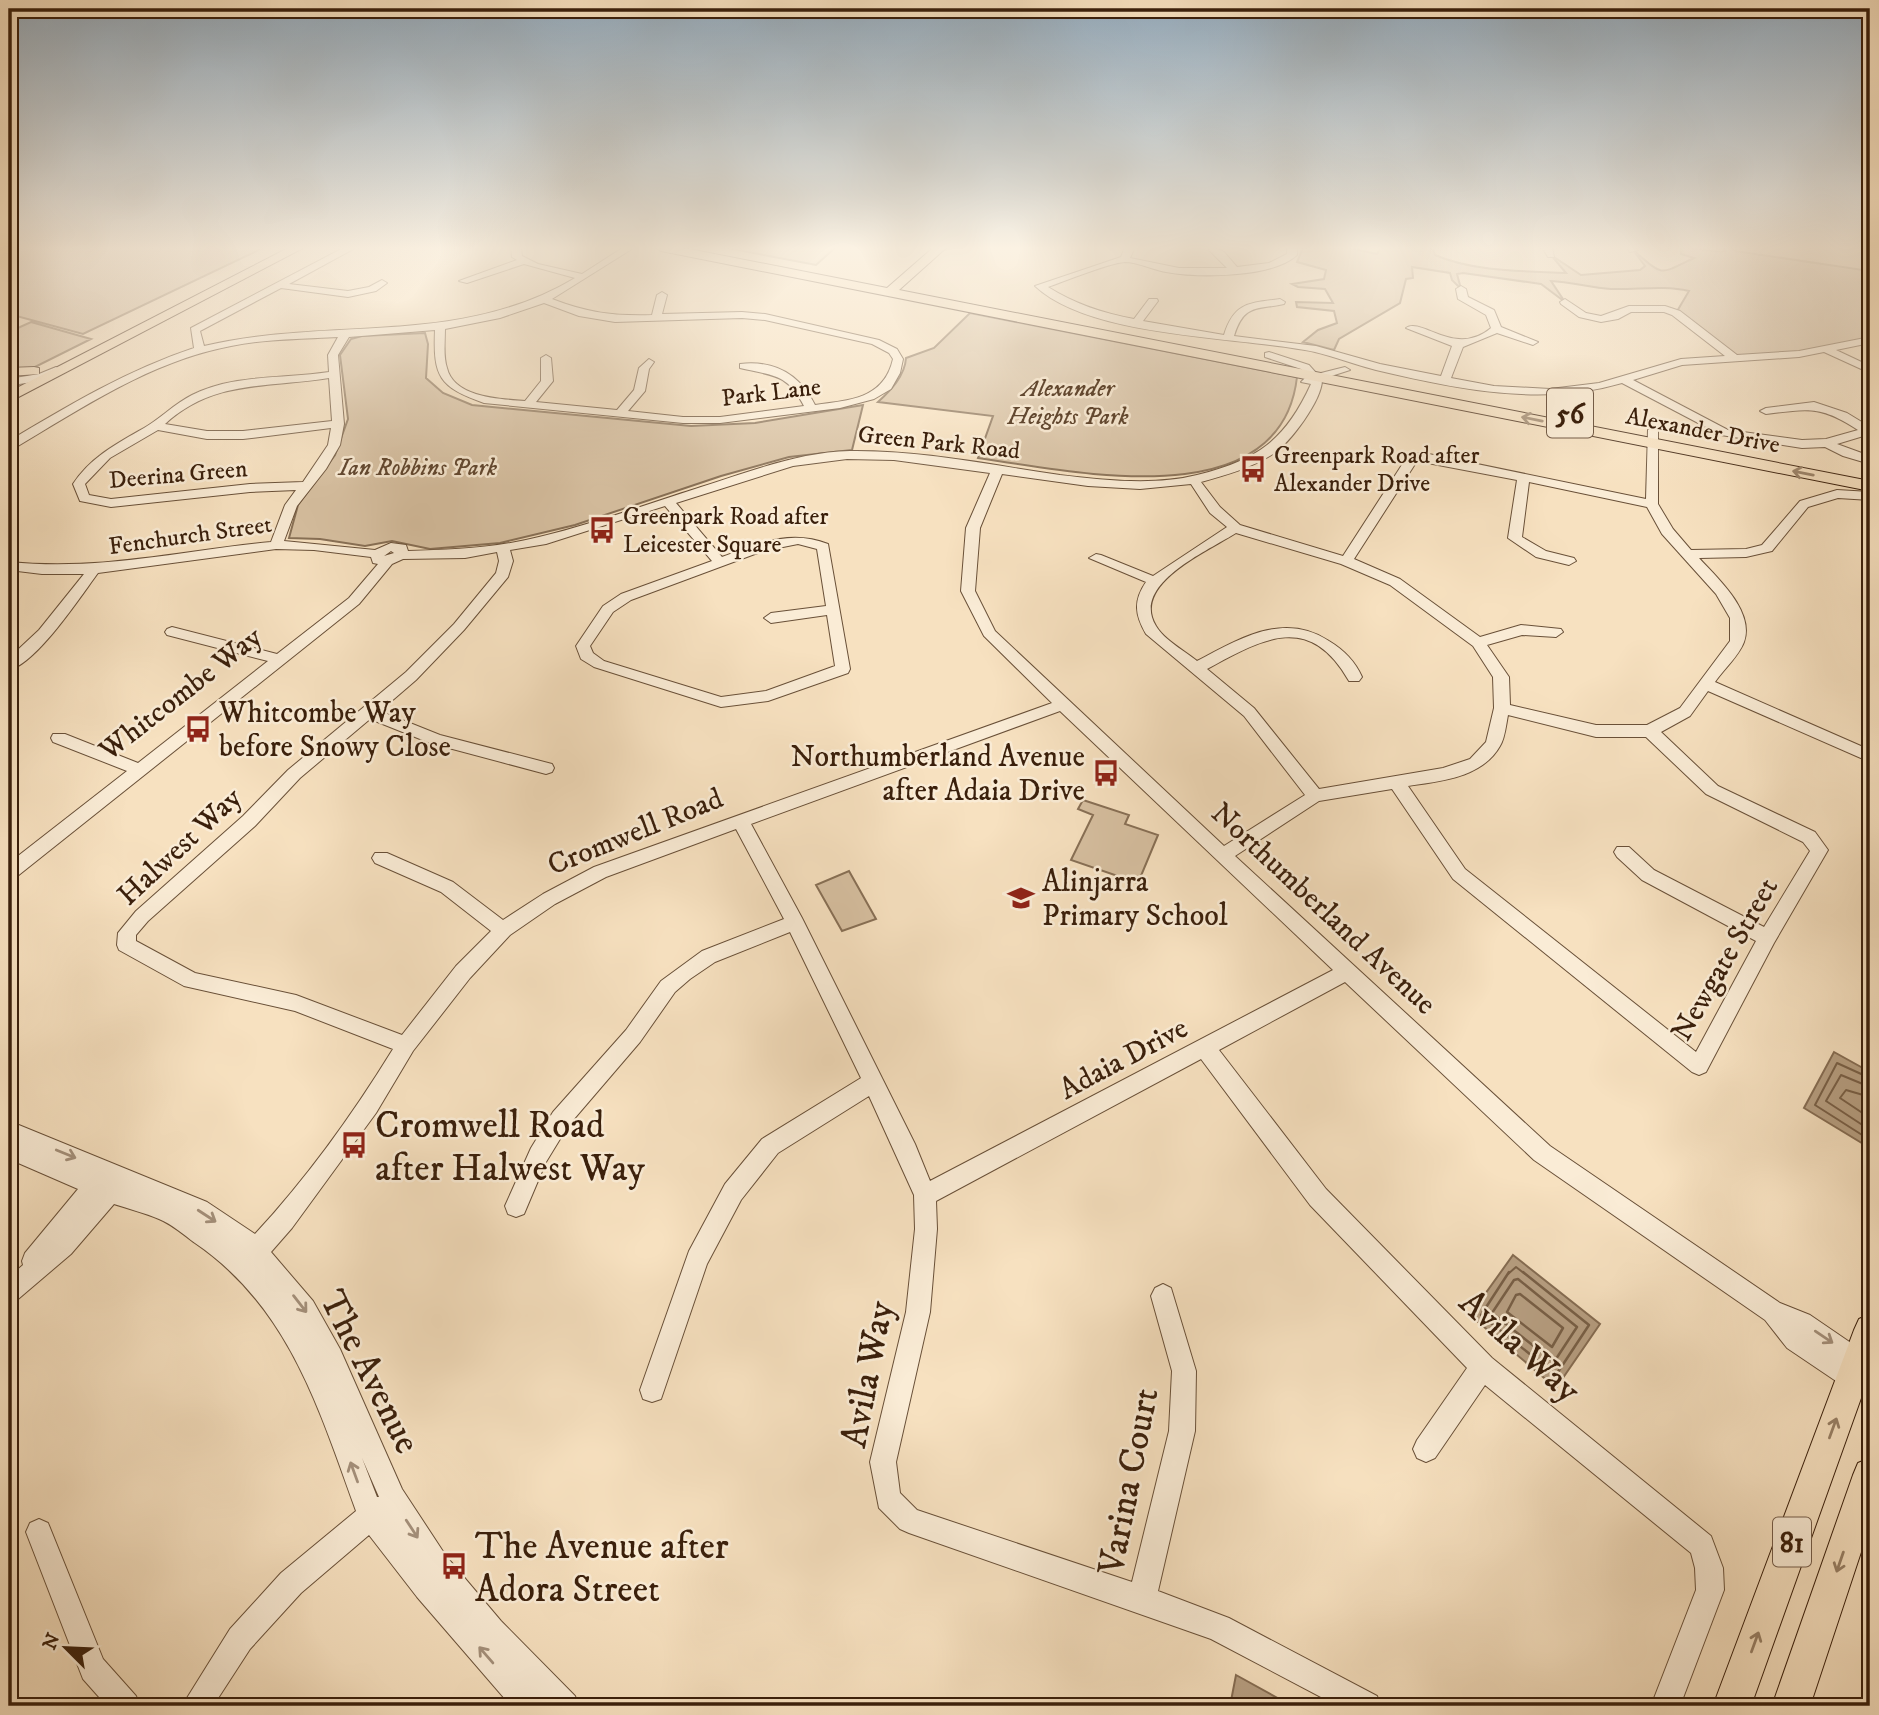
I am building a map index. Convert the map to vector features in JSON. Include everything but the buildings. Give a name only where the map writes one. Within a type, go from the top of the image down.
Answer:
[{"type":"main road","points":[[11,384],[121,327]]},
{"type":"main road","points":[[11,384],[146,327]]},
{"type":"main road","name":"Alexander Drive","points":[[1089,327],[1315,377],[1870,472]]},
{"type":"main road","name":"Alexander Drive","points":[[1126,327],[1345,370],[1654,436],[1870,486]]},
{"type":"main road","name":"81","points":[[1732,1706],[1863,1376],[1870,1330]]},
{"type":"main road","name":"81","points":[[1791,1706],[1870,1475]]},
{"type":"street","points":[[200,349],[195,330],[201,327]]},
{"type":"street","points":[[9,446],[134,373],[160,361],[200,349],[262,338],[440,327]]},
{"type":"street","name":"Park Lane","points":[[440,327],[439,371],[449,384],[488,401],[720,420],[840,405],[870,397],[887,387],[895,373],[898,359],[893,351],[875,342],[809,327]]},
{"type":"street","points":[[1166,327],[1316,349],[1367,365],[1494,389],[1550,392],[1600,386],[1681,362],[1799,354],[1870,340]]},
{"type":"street","points":[[1228,338],[1231,327]]},
{"type":"street","points":[[1694,327],[1733,357]]},
{"type":"street","points":[[1411,328],[1458,345],[1490,334],[1496,329],[1533,342]]},
{"type":"street","points":[[276,545],[291,505],[322,466],[334,445],[338,424],[333,355],[345,334]]},
{"type":"street","points":[[1445,380],[1458,345]]},
{"type":"street","points":[[1824,348],[1870,370]]},
{"type":"street","points":[[1269,355],[1305,367],[1315,377],[1345,370]]},
{"type":"street","points":[[529,404],[547,382],[546,358]]},
{"type":"street","points":[[621,413],[639,391],[644,368],[649,362]]},
{"type":"street","points":[[744,366],[793,378],[811,408]]},
{"type":"street","points":[[156,426],[167,416],[216,389],[240,383],[292,381],[334,374]]},
{"type":"street","name":"Green Park Road","points":[[387,557],[465,554],[541,541],[791,463],[848,455],[894,456],[1088,482],[1140,485],[1194,480],[1256,459],[1281,441],[1303,414],[1318,381],[1315,377]]},
{"type":"street","points":[[1623,379],[1725,433],[1791,443],[1827,443],[1869,430]]},
{"type":"street","points":[[1766,411],[1814,405],[1843,415],[1869,430]]},
{"type":"street","points":[[156,426],[207,435],[243,435],[338,424]]},
{"type":"street","name":"Deerina Green","points":[[156,426],[106,455],[88,471],[79,484],[85,498],[95,502],[125,502],[250,488],[304,486]]},
{"type":"street","points":[[1502,708],[1596,731],[1650,731],[1685,712],[1737,640],[1737,618],[1722,592],[1667,531],[1652,504],[1654,436]]},
{"type":"street","points":[[1827,443],[1870,460]]},
{"type":"street","points":[[1346,561],[1413,457],[1424,457],[1652,504]]},
{"type":"street","name":"Northumberland Avenue","points":[[998,469],[973,528],[968,591],[989,633],[1061,705],[1542,1153],[1773,1312],[1796,1339],[1863,1376]]},
{"type":"street","points":[[1524,477],[1515,538],[1541,554],[1569,561]]},
{"type":"street","points":[[1194,480],[1215,510],[1235,528],[1346,561],[1395,582],[1478,643],[1501,677],[1502,708],[1493,744],[1475,763],[1444,774],[1315,796],[1222,856]]},
{"type":"street","points":[[1689,554],[1746,553],[1767,548],[1804,504],[1837,494],[1870,496]]},
{"type":"street","points":[[667,501],[720,563]]},
{"type":"street","points":[[1235,528],[1155,581],[1145,593],[1142,612],[1150,631],[1249,712],[1315,796]]},
{"type":"street","points":[[792,539],[812,541],[822,547],[843,669],[762,698],[721,702],[599,664],[586,656],[583,646],[608,610],[626,597],[720,563],[792,539]]},
{"type":"street","name":"Fenchurch Street","points":[[10,567],[93,571],[276,545],[308,545],[387,557]]},
{"type":"street","name":"Halwest Way","points":[[406,1045],[296,1003],[191,980],[126,945],[127,933],[142,916],[249,821],[294,774],[411,676],[459,627],[503,574],[506,561],[503,548]]},
{"type":"street","name":"Whitcombe Way","points":[[9,873],[275,658],[354,601],[387,557]]},
{"type":"street","points":[[1096,558],[1155,581]]},
{"type":"street","points":[[9,665],[27,653],[93,571]]},
{"type":"street","points":[[771,618],[832,610]]},
{"type":"street","points":[[1197,668],[1270,632],[1288,629],[1319,639],[1349,663],[1353,677]]},
{"type":"street","points":[[1478,643],[1521,630],[1556,632]]},
{"type":"street","points":[[172,632],[275,658]]},
{"type":"street","points":[[1705,684],[1870,756]]},
{"type":"street","name":"Cromwell Road","points":[[245,1254],[275,1214],[307,1187],[369,1106],[406,1045],[463,972],[503,930],[549,899],[600,872],[1061,705]]},
{"type":"street","points":[[368,712],[436,739],[546,768]]},
{"type":"street","name":"Newgate Street","points":[[1396,782],[1459,874],[1699,1066],[1767,938],[1819,850],[1809,837],[1712,790],[1650,731]]},
{"type":"street","points":[[59,738],[136,769]]},
{"type":"street","name":"Whitcombe Way","points":[[9,862],[136,769]]},
{"type":"street","name":"Avila Way","points":[[741,822],[795,923],[910,1156],[925,1195],[926,1229],[918,1312],[883,1462],[888,1499],[909,1520],[1142,1599],[1219,1629],[1367,1706]]},
{"type":"street","points":[[1623,852],[1648,875],[1767,938]]},
{"type":"street","points":[[381,858],[447,887],[503,930]]},
{"type":"street","points":[[516,1206],[533,1164],[569,1108],[611,1063],[667,988],[682,973],[708,956],[795,923]]},
{"type":"street","name":"Adaia Drive","points":[[925,1195],[1347,972]]},
{"type":"street","name":"Avila Way","points":[[1205,1048],[1318,1197],[1483,1367],[1702,1545],[1709,1568],[1710,1590],[1666,1706]]},
{"type":"street","points":[[652,1390],[697,1259],[733,1192],[771,1146],[873,1082]]},
{"type":"street","name":"The Avenue","points":[[9,1131],[168,1211],[245,1254],[305,1309],[331,1359],[393,1498],[436,1566],[491,1631],[565,1706]]},
{"type":"street","name":"The Avenue","points":[[9,1149],[109,1182]]},
{"type":"street","points":[[13,1288],[49,1240],[109,1182]]},
{"type":"street","name":"The Avenue","points":[[245,1254],[286,1317],[326,1395],[371,1516],[427,1587],[530,1706]]},
{"type":"street","name":"Varina Court","points":[[1142,1599],[1182,1431],[1184,1371],[1163,1296]]},
{"type":"street","points":[[1426,1450],[1483,1367]]},
{"type":"street","points":[[196,1706],[240,1639],[291,1583],[393,1498]]},
{"type":"street","points":[[39,1532],[93,1670],[126,1706]]},
{"type":"green space","points":[[20,327],[49,327],[91,339],[31,369],[9,368],[9,332]]},
{"type":"green space","points":[[57,327],[98,327],[83,334]]},
{"type":"green space","name":"Alexander Heights Park","points":[[956,327],[1042,327],[1297,377],[1283,422],[1253,451],[1214,468],[1166,476],[1116,476],[978,458],[993,416],[878,402],[900,377],[906,358],[934,348]]},
{"type":"green space","points":[[1326,327],[1359,327],[1339,339],[1334,350],[1303,342]]},
{"type":"green space","points":[[1694,327],[1870,327],[1870,340],[1799,354],[1733,357]]},
{"type":"green space","name":"Ian Robbins Park","points":[[425,333],[428,344],[426,378],[443,393],[472,405],[691,426],[755,423],[863,405],[852,450],[789,457],[721,476],[575,525],[500,543],[430,549],[392,541],[365,546],[320,539],[289,538],[298,505],[335,455],[348,419],[340,355],[351,339],[362,336]]},
{"type":"green space","points":[[1083,800],[1129,815],[1125,824],[1158,835],[1138,883],[1071,860],[1093,815],[1078,809]]},
{"type":"green space","points":[[849,871],[876,919],[842,931],[816,885]]},
{"type":"water","points":[[1834,1052],[1870,1072],[1870,1148],[1804,1108]]},
{"type":"water","points":[[1513,1255],[1600,1324],[1556,1388],[1470,1315]]},
{"type":"water","points":[[1236,1675],[1292,1706],[1230,1706]]},
{"type":"place","name":"Greenpark Road after Alexander Drive","points":[[1253,469]]},
{"type":"place","name":"Greenpark Road after Leicester Square","points":[[602,530]]},
{"type":"place","name":"Whitcombe Way before Snowy Close","points":[[198,729]]},
{"type":"place","name":"Northumberland Avenue after Adaia Drive","points":[[1106,773]]},
{"type":"place","name":"Alinjarra Primary School","points":[[1021,898]]},
{"type":"place","name":"Cromwell Road after Halwest Way","points":[[354,1145]]},
{"type":"place","name":"The Avenue after Adora Street","points":[[454,1566]]}]
